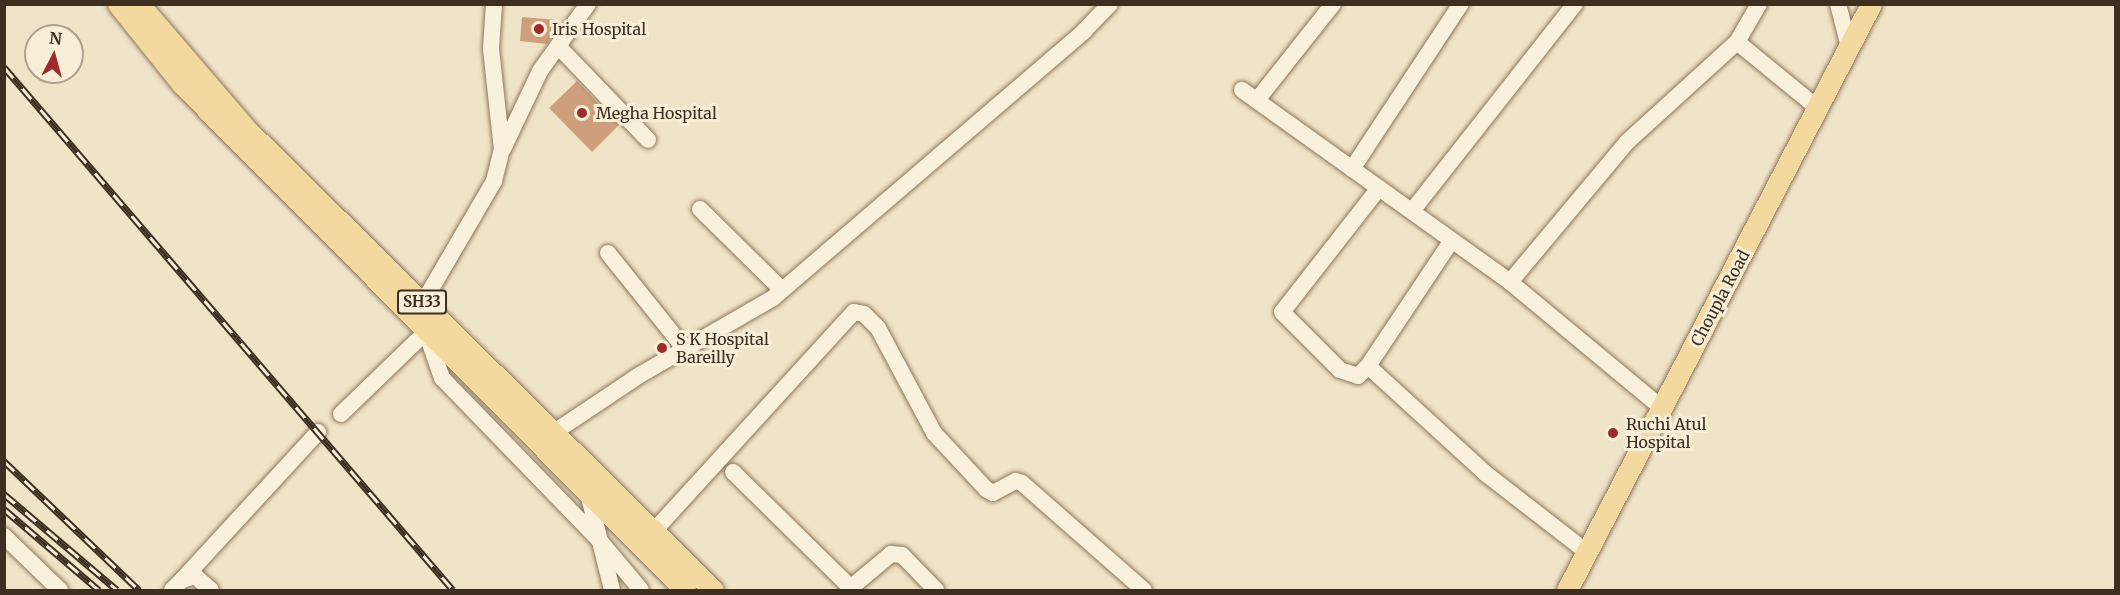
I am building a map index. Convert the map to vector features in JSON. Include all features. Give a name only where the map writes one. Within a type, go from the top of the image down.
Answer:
[{"type":"main road","name":"SH33","points":[[118,4],[183,85],[425,318],[553,433],[714,591]]},
{"type":"main road","name":"Choupla Road","points":[[1567,591],[1819,109],[1871,4]]},
{"type":"main road","name":"SH33","points":[[141,5],[246,129],[425,318],[589,497],[685,591]]},
{"type":"main road","points":[[425,318],[700,591]]},
{"type":"street","points":[[494,4],[491,50],[502,150]]},
{"type":"street","points":[[341,414],[425,318],[494,181],[502,150],[540,71],[588,4]]},
{"type":"street","points":[[553,433],[782,290],[1084,32],[1110,4]]},
{"type":"street","points":[[1257,100],[1333,4]]},
{"type":"street","points":[[1352,168],[1461,4]]},
{"type":"street","points":[[1412,211],[1575,4]]},
{"type":"street","points":[[1510,282],[1627,142],[1737,42],[1759,4]]},
{"type":"street","points":[[1838,4],[1850,47]]},
{"type":"street","points":[[1737,42],[1819,109]]},
{"type":"street","points":[[558,46],[648,140]]},
{"type":"street","points":[[1242,90],[1510,282],[1662,408]]},
{"type":"street","points":[[1379,188],[1282,312],[1340,370],[1358,376],[1368,366],[1452,240]]},
{"type":"street","points":[[700,209],[782,290]]},
{"type":"street","points":[[608,253],[685,349]]},
{"type":"street","points":[[653,532],[854,312],[864,314],[878,328],[934,433],[986,489],[993,493],[1016,481],[1022,483],[1144,591]]},
{"type":"street","points":[[425,318],[442,378],[601,542],[641,591]]},
{"type":"street","points":[[1368,366],[1485,473],[1587,552]]},
{"type":"street","points":[[177,585],[318,432]]},
{"type":"street","points":[[733,472],[850,590],[891,554],[902,555],[936,591]]},
{"type":"street","points":[[589,497],[612,591]]},
{"type":"street","points":[[4,536],[60,591]]},
{"type":"street","points":[[177,585],[195,576],[211,591]]},
{"type":"building","points":[[522,17],[557,20],[556,30],[547,44],[520,41]]},
{"type":"building","points":[[577,81],[619,125],[592,152],[549,108]]},
{"type":"railway","points":[[4,67],[453,590]]},
{"type":"railway","points":[[4,461],[139,590]]},
{"type":"railway","points":[[4,494],[117,590]]},
{"type":"railway","points":[[4,509],[99,590]]},
{"type":"place","name":"Iris Hospital","points":[[539,29]]},
{"type":"place","name":"Megha Hospital","points":[[582,113]]},
{"type":"place","name":"S K Hospital Bareilly","points":[[662,348]]},
{"type":"place","name":"Ruchi Atul Hospital","points":[[1613,433]]}]
